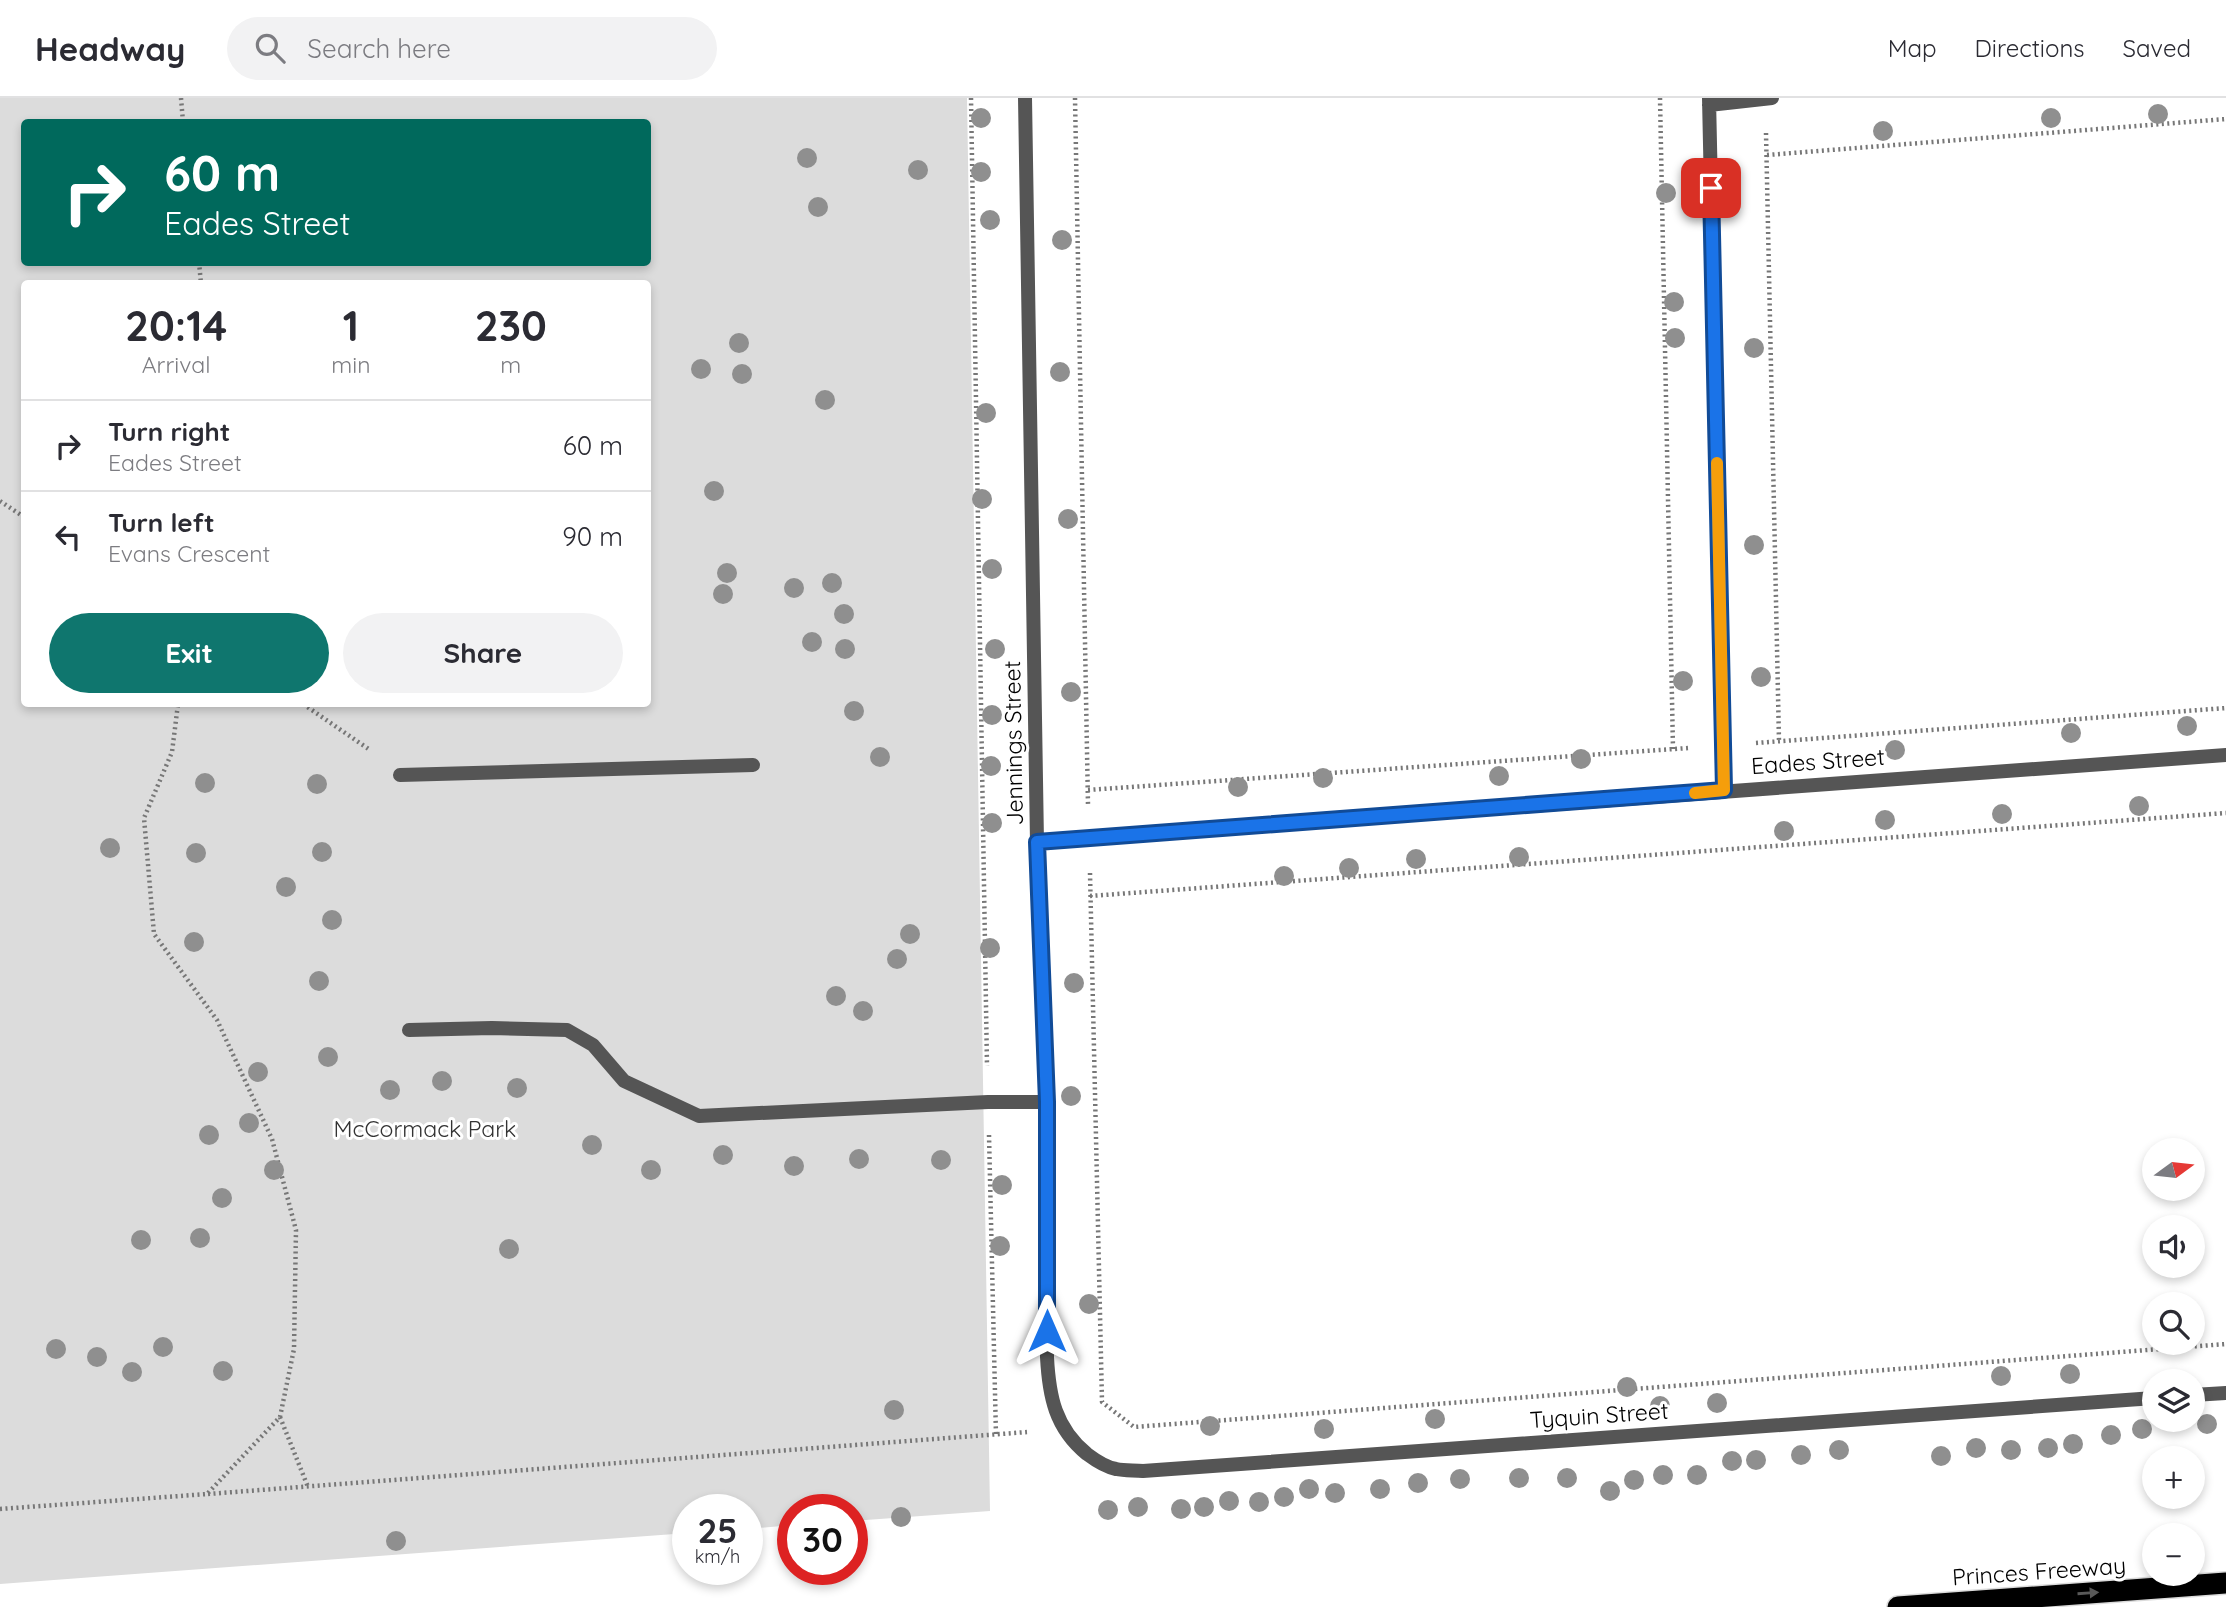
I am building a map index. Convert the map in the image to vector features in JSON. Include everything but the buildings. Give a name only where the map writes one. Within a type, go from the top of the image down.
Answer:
[{"type":"highway","name":"Princes Freeway","points":[[1898,1607],[2226,1584]]},
{"type":"street","name":"Jennings Street","points":[[1025,98],[1037,842],[1047,1102],[1047,1357],[1049,1392],[1062,1427]]},
{"type":"street","points":[[1724,790],[1709,101],[1772,98]]},
{"type":"street","name":"Eades Street","points":[[1037,842],[2226,755]]},
{"type":"street","points":[[400,775],[753,765]]},
{"type":"street","points":[[409,1030],[566,1030],[593,1045],[624,1081],[699,1116],[988,1102],[1047,1102]]},
{"type":"street","points":[[2205,1394],[2226,1393]]},
{"type":"street","name":"Tyquin Street","points":[[1062,1427],[1077,1446],[1096,1461],[1114,1469],[1143,1471],[2142,1399]]},
{"type":"path","points":[[181,98],[183,119]]},
{"type":"path","points":[[971,98],[996,1436]]},
{"type":"path","points":[[1076,98],[1102,1402],[1134,1427],[2226,1345]]},
{"type":"path","points":[[1660,98],[1673,749]]},
{"type":"path","points":[[1766,99],[1779,741]]},
{"type":"path","points":[[1767,155],[2226,119]]},
{"type":"path","points":[[0,501],[21,515]]},
{"type":"path","points":[[178,707],[172,752],[144,818],[154,934],[217,1020],[272,1139],[296,1230],[294,1349],[280,1417],[207,1494]]},
{"type":"path","points":[[307,707],[370,750]]},
{"type":"path","points":[[1088,790],[2226,708]]},
{"type":"path","points":[[1090,896],[2226,813]]},
{"type":"path","points":[[280,1417],[308,1487]]},
{"type":"path","points":[[0,1509],[996,1436],[1062,1427]]},
{"type":"green space","name":"McCormack Park","points":[[0,98],[967,98],[990,1511],[868,1520],[868,1494],[777,1494],[777,1526],[763,1528],[763,1494],[672,1494],[672,1534],[0,1584]]},
{"type":"slow traffic","points":[[1695,793],[1724,790],[1717,463]]},
{"type":"route","points":[[1047,1331],[1047,1102],[1037,842],[1724,790],[1711,188]]}]
